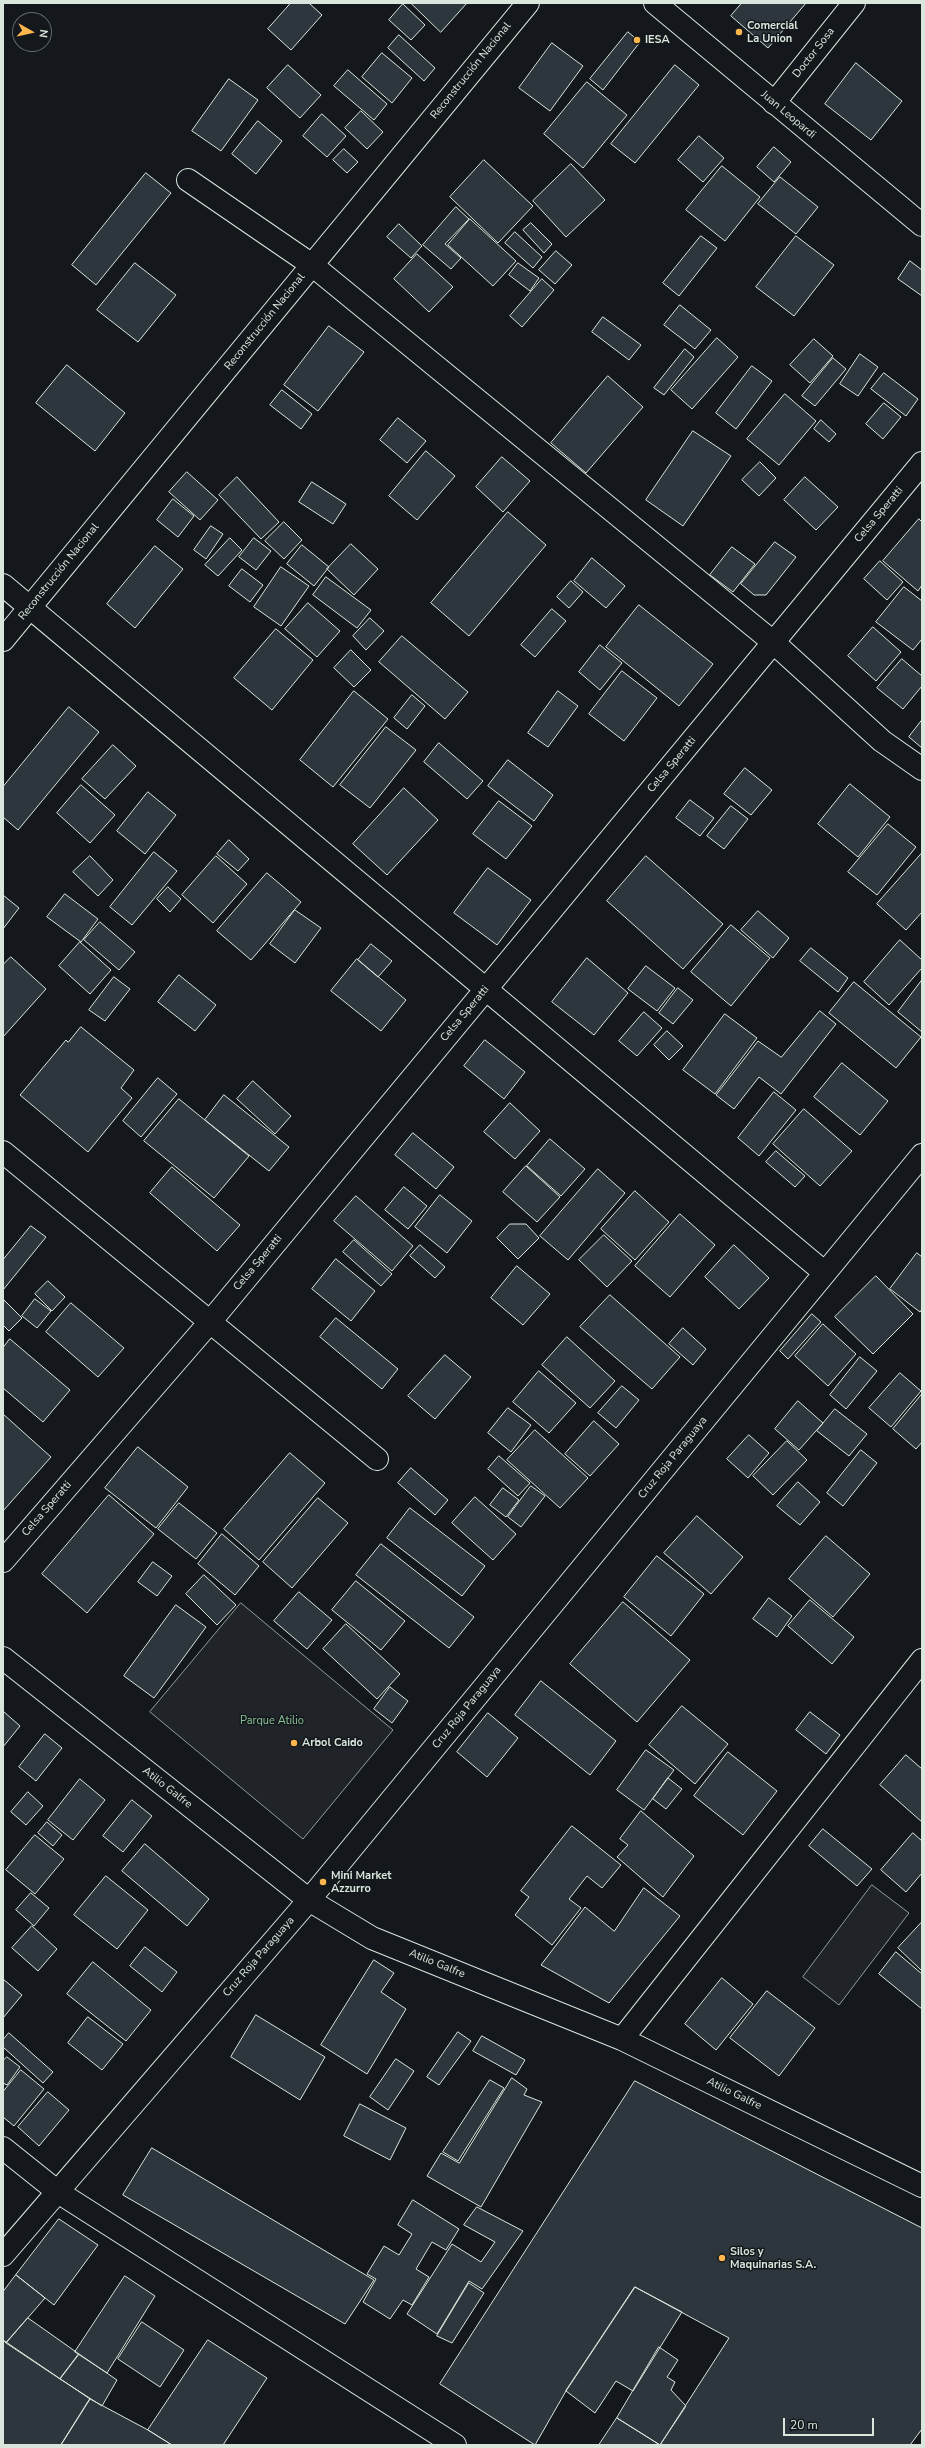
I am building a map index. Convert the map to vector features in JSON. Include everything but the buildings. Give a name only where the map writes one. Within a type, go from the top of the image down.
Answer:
[{"type":"street","name":"Reconstrucción Nacional","points":[[3,640],[528,3]]},
{"type":"street","name":"Juan Leopardi","points":[[655,3],[922,225]]},
{"type":"street","name":"Doctor Sosa","points":[[774,103],[854,3]]},
{"type":"street","points":[[188,180],[312,265],[773,642],[882,741],[922,769]]},
{"type":"street","name":"Celsa Speratti","points":[[3,1560],[210,1322],[922,463]]},
{"type":"street","points":[[3,585],[485,990],[825,1273]]},
{"type":"street","points":[[3,1152],[377,1459]]},
{"type":"street","name":"Cruz Roja Paraguaya","points":[[3,2255],[309,1900],[922,1155]]},
{"type":"street","name":"Atilio Galfre","points":[[3,1658],[309,1900],[372,1938],[622,2039],[922,2186]]},
{"type":"street","points":[[622,2039],[922,1660]]},
{"type":"street","points":[[3,2148],[58,2192],[455,2445]]},
{"type":"green space","name":"Parque Atilio","points":[[241,1603],[393,1730],[303,1839],[150,1712]]},
{"type":"green space","points":[[872,1885],[909,1913],[839,2005],[803,1977]]},
{"type":"place","name":"Comercial La Union","points":[[739,32]]},
{"type":"place","name":"IESA","points":[[637,40]]},
{"type":"place","name":"Arbol Caido","points":[[294,1743]]},
{"type":"place","name":"Mini Market Azzurro","points":[[323,1882]]},
{"type":"place","name":"Silos y Maquinarias S.A.","points":[[722,2258]]}]
